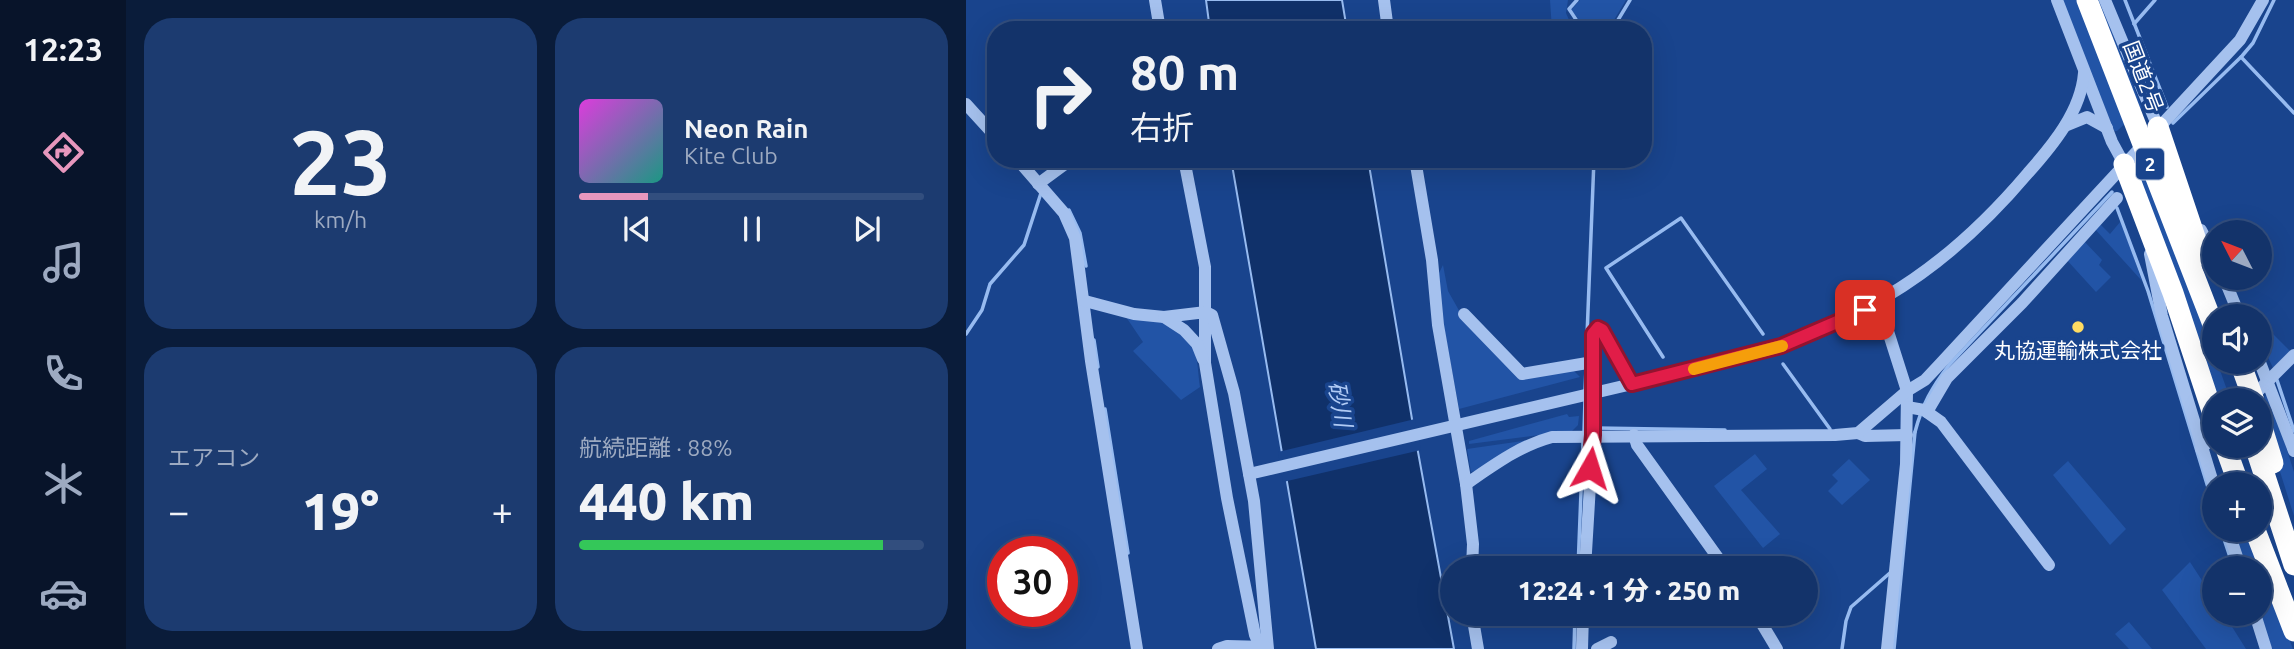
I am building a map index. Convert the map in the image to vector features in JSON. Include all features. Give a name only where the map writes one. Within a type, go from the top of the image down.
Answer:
[{"type":"highway","name":"国道2号","points":[[2087,0],[2205,304]]},
{"type":"highway","points":[[2158,127],[2219,304]]},
{"type":"highway","points":[[2124,164],[2173,293],[2203,388]]},
{"type":"highway","points":[[2271,458],[2294,532]]},
{"type":"highway","points":[[2272,498],[2294,565]]},
{"type":"highway","points":[[2272,516],[2294,585]]},
{"type":"highway","points":[[2260,542],[2294,631]]},
{"type":"street","points":[[1155,0],[1158,21]]},
{"type":"street","points":[[1384,0],[1387,21]]},
{"type":"street","points":[[2057,0],[2084,73],[2124,164]]},
{"type":"street","points":[[2105,0],[2158,127]]},
{"type":"street","points":[[1466,484],[1512,452],[1534,442],[1589,432],[1634,435],[1835,435],[1860,431],[1907,391],[1925,380],[2240,40],[2263,0]]},
{"type":"street","points":[[1250,474],[1781,346],[1879,303],[1914,281],[1969,238],[2011,194],[2065,126],[2080,93],[2084,73]]},
{"type":"street","points":[[966,104],[987,126]]},
{"type":"street","points":[[2065,126],[2087,117],[2107,128]]},
{"type":"street","points":[[1026,168],[1041,182],[1070,223],[1075,238],[1091,361],[1137,649]]},
{"type":"street","points":[[1041,182],[1060,168]]},
{"type":"street","points":[[1186,168],[1205,267],[1205,363],[1230,512],[1255,635],[1264,648]]},
{"type":"street","points":[[1417,168],[1432,260],[1438,325],[1466,484],[1473,556]]},
{"type":"street","points":[[2181,193],[2202,232]]},
{"type":"street","points":[[1887,649],[1908,435],[1919,409],[2022,303],[2118,198]]},
{"type":"street","points":[[2142,210],[2162,316],[2209,472]]},
{"type":"street","points":[[1085,301],[1134,314],[1164,317],[1206,312],[1212,315],[1234,393],[1250,474],[1264,648]]},
{"type":"street","points":[[1879,303],[1907,391],[1919,409],[1941,422],[2049,565]]},
{"type":"street","points":[[1464,314],[1522,374],[1588,363]]},
{"type":"street","points":[[1164,317],[1184,330],[1196,344],[1205,363]]},
{"type":"street","points":[[1585,556],[1588,363],[1593,334],[1598,328],[1602,330],[1632,384]]},
{"type":"street","points":[[2261,388],[2294,355]]},
{"type":"street","points":[[2266,374],[2294,451]]},
{"type":"street","points":[[1860,431],[1865,436],[1908,435]]},
{"type":"street","points":[[1634,435],[1637,445],[1717,556]]},
{"type":"street","points":[[1474,626],[1478,649]]},
{"type":"street","points":[[1582,649],[1583,626]]},
{"type":"street","points":[[1763,626],[1777,649]]},
{"type":"street","points":[[2259,626],[2266,649]]},
{"type":"street","points":[[1597,649],[1611,642]]},
{"type":"street","points":[[1218,649],[1227,646],[1264,648]]},
{"type":"shaded area","points":[[1550,0],[1568,0],[1566,13],[1569,21],[1551,21]]},
{"type":"shaded area","points":[[1580,0],[1626,0],[1613,21],[1580,21],[1571,10]]},
{"type":"shaded area","points":[[2062,0],[2099,0],[2142,108],[2117,131],[2114,131]]},
{"type":"shaded area","points":[[2153,142],[2205,304],[2202,304],[2202,364],[2135,171],[2136,162]]},
{"type":"shaded area","points":[[2121,221],[2142,281],[2094,228],[2099,223],[2110,234]]},
{"type":"shaded area","points":[[2083,240],[2102,260],[2099,265],[2111,277],[2096,292],[2065,258]]},
{"type":"shaded area","points":[[1443,265],[1448,291],[1461,314],[1518,376],[1572,369],[1580,377],[1459,409],[1437,277]]},
{"type":"shaded area","points":[[1124,314],[1171,326],[1187,338],[1195,351],[1200,387],[1181,400],[1133,351],[1143,342]]},
{"type":"shaded area","points":[[2272,333],[2290,351],[2273,368],[2272,366]]},
{"type":"shaded area","points":[[2207,374],[2221,374],[2226,388],[2215,388]]},
{"type":"shaded area","points":[[2272,402],[2294,472],[2294,516],[2272,446]]},
{"type":"shaded area","points":[[1567,414],[1569,417],[1579,416],[1578,425],[1572,431],[1469,444],[1469,441]]},
{"type":"shaded area","points":[[1529,440],[1480,470],[1471,472],[1467,449]]},
{"type":"shaded area","points":[[1755,454],[1767,469],[1741,490],[1780,534],[1763,548],[1714,486]]},
{"type":"shaded area","points":[[1849,459],[1870,480],[1842,505],[1828,491],[1838,481],[1832,475]]},
{"type":"shaded area","points":[[2068,461],[2126,529],[2110,545],[2053,475]]},
{"type":"shaded area","points":[[2237,542],[2253,542],[2258,556],[2241,556]]},
{"type":"shaded area","points":[[2190,562],[2202,580],[2202,626],[2232,626],[2246,649],[2206,649],[2162,590]]},
{"type":"shaded area","points":[[2272,593],[2293,649],[2272,649],[2264,626],[2272,626]]},
{"type":"shaded area","points":[[2129,622],[2152,649],[2129,649],[2115,634]]},
{"type":"water","points":[[1206,0],[1342,0],[1346,21],[1209,21]]},
{"type":"water","name":"砂川","points":[[1233,168],[1370,168],[1440,572],[1440,626],[1450,626],[1454,649],[1316,649]]},
{"type":"pier","points":[[1415,419],[1421,450],[1283,482],[1278,452]]},
{"type":"waterway","points":[[1577,0],[1569,9],[1577,21]]},
{"type":"waterway","points":[[1617,21],[1630,0]]},
{"type":"waterway","points":[[2125,0],[2167,107]]},
{"type":"waterway","points":[[2134,24],[2155,0]]},
{"type":"waterway","points":[[2173,123],[2253,43],[2274,0]]},
{"type":"waterway","points":[[2241,57],[2294,113]]},
{"type":"waterway","points":[[1587,336],[1594,168]]},
{"type":"waterway","points":[[1915,432],[1928,397],[1949,365],[2112,192]]},
{"type":"waterway","points":[[966,334],[982,310],[990,284],[1024,245],[1041,193]]},
{"type":"waterway","points":[[2117,208],[2148,291],[2203,472]]},
{"type":"waterway","points":[[1069,210],[1080,233],[1086,266]]},
{"type":"waterway","points":[[1663,357],[1606,268],[1681,218],[1763,334]]},
{"type":"waterway","points":[[1094,340],[1098,367]]},
{"type":"waterway","points":[[1783,364],[1830,429]]},
{"type":"waterway","points":[[1585,391],[1586,368]]},
{"type":"waterway","points":[[2277,380],[2294,431]]},
{"type":"waterway","points":[[1584,433],[1585,399]]},
{"type":"waterway","points":[[1105,409],[1128,553]]},
{"type":"waterway","points":[[1596,428],[1725,430]]},
{"type":"waterway","points":[[1894,649],[1915,432]]},
{"type":"waterway","points":[[1579,556],[1583,441]]},
{"type":"waterway","points":[[2225,542],[2230,556]]},
{"type":"waterway","points":[[1842,649],[1851,607],[1891,572]]},
{"type":"waterway","points":[[1574,649],[1575,626]]},
{"type":"slow traffic","points":[[1694,369],[1782,346]]},
{"type":"place","name":"丸協運輸株式会社","points":[[2078,327]]},
{"type":"route","points":[[1590,468],[1593,435],[1593,334],[1598,328],[1602,330],[1632,384],[1781,346],[1865,310]]}]
